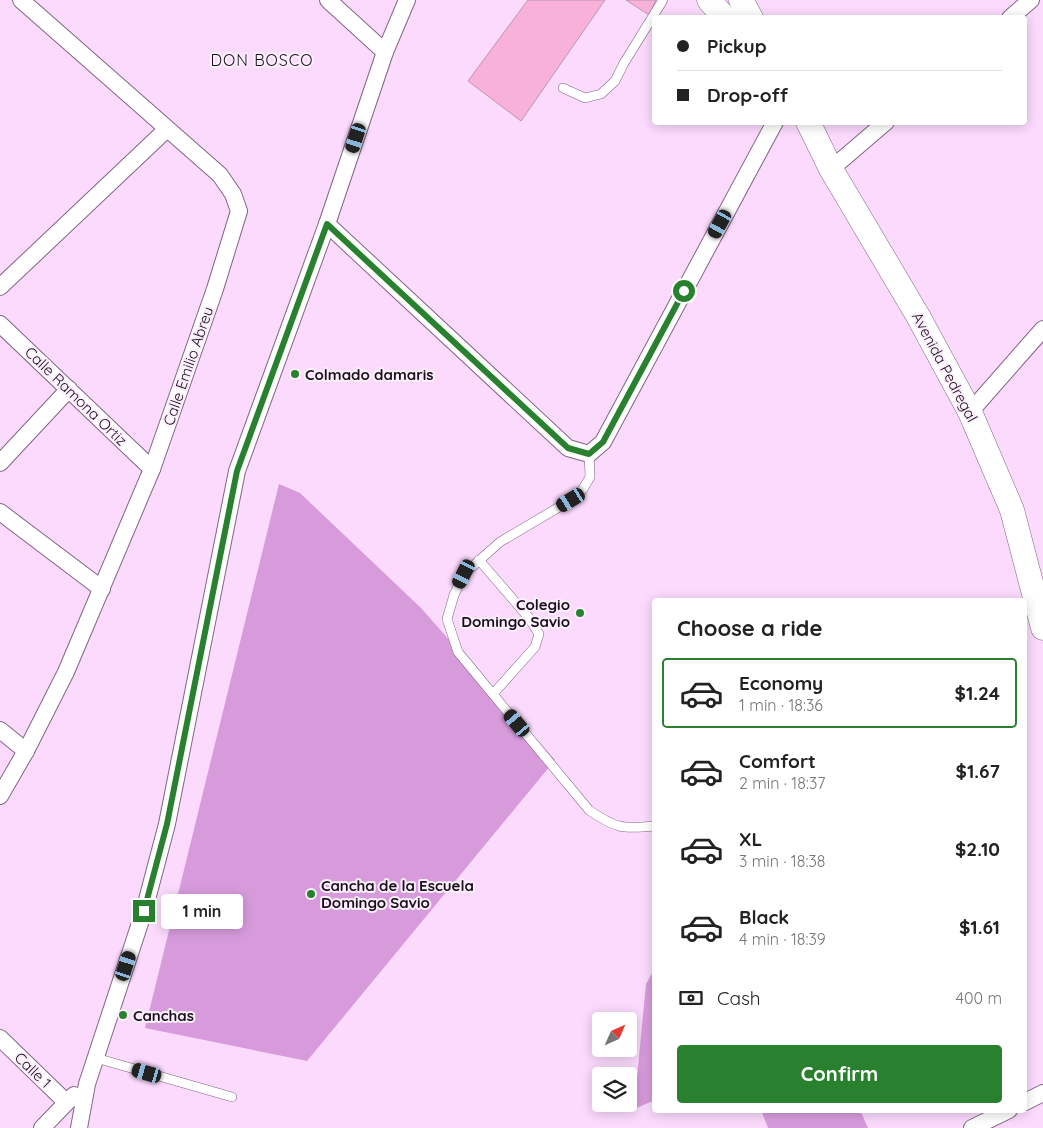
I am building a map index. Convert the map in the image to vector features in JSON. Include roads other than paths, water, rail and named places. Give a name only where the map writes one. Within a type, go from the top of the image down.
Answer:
[{"type":"main road","points":[[709,0],[722,15]]},
{"type":"main road","points":[[741,0],[749,15]]},
{"type":"main road","name":"Avenida Pedregal","points":[[809,125],[831,169],[918,316],[970,412],[1012,510],[1043,628]]},
{"type":"street","name":"Calle Emilio Abreu","points":[[0,796],[66,672],[152,469],[215,289],[239,211],[233,194],[220,175],[21,0]]},
{"type":"street","points":[[328,0],[385,52]]},
{"type":"street","points":[[79,1128],[87,1084],[144,911],[167,824],[237,471],[327,224],[385,52],[407,0]]},
{"type":"street","points":[[1014,15],[1031,0]]},
{"type":"street","points":[[327,224],[568,448],[589,454],[603,442],[773,125]]},
{"type":"street","points":[[831,169],[882,125]]},
{"type":"street","points":[[0,287],[167,129]]},
{"type":"street","name":"Calle Ramona Ortiz","points":[[0,324],[152,469]]},
{"type":"street","points":[[970,412],[1043,329]]},
{"type":"street","points":[[0,463],[69,389]]},
{"type":"street","points":[[0,512],[102,589]]},
{"type":"street","points":[[0,730],[26,750]]},
{"type":"street","name":"Calle 1","points":[[0,1038],[66,1102]]},
{"type":"street","points":[[42,1128],[66,1102],[87,1084]]},
{"type":"street","points":[[1027,1101],[1043,1093]]},
{"type":"street","points":[[972,1128],[1003,1113]]},
{"type":"lane","points":[[654,15],[663,0]]},
{"type":"lane","points":[[563,88],[586,98],[601,94],[615,81],[652,18]]},
{"type":"lane","points":[[589,454],[590,477],[582,489],[571,500],[500,542],[464,574],[454,594],[447,619],[458,652],[590,810],[608,824],[628,829],[652,826]]},
{"type":"lane","points":[[479,560],[529,618],[539,634],[535,647],[493,694]]},
{"type":"lane","points":[[96,1058],[232,1097]]},
{"type":"place","name":"Colmado damaris","points":[[295,374]]},
{"type":"place","name":"Colegio Domingo Savio","points":[[580,613]]},
{"type":"place","name":"Cancha de la Escuela Domingo Savio","points":[[311,894]]},
{"type":"place","name":"Canchas","points":[[123,1015]]},
{"type":"district","name":"DON BOSCO","points":[[262,60]]}]
